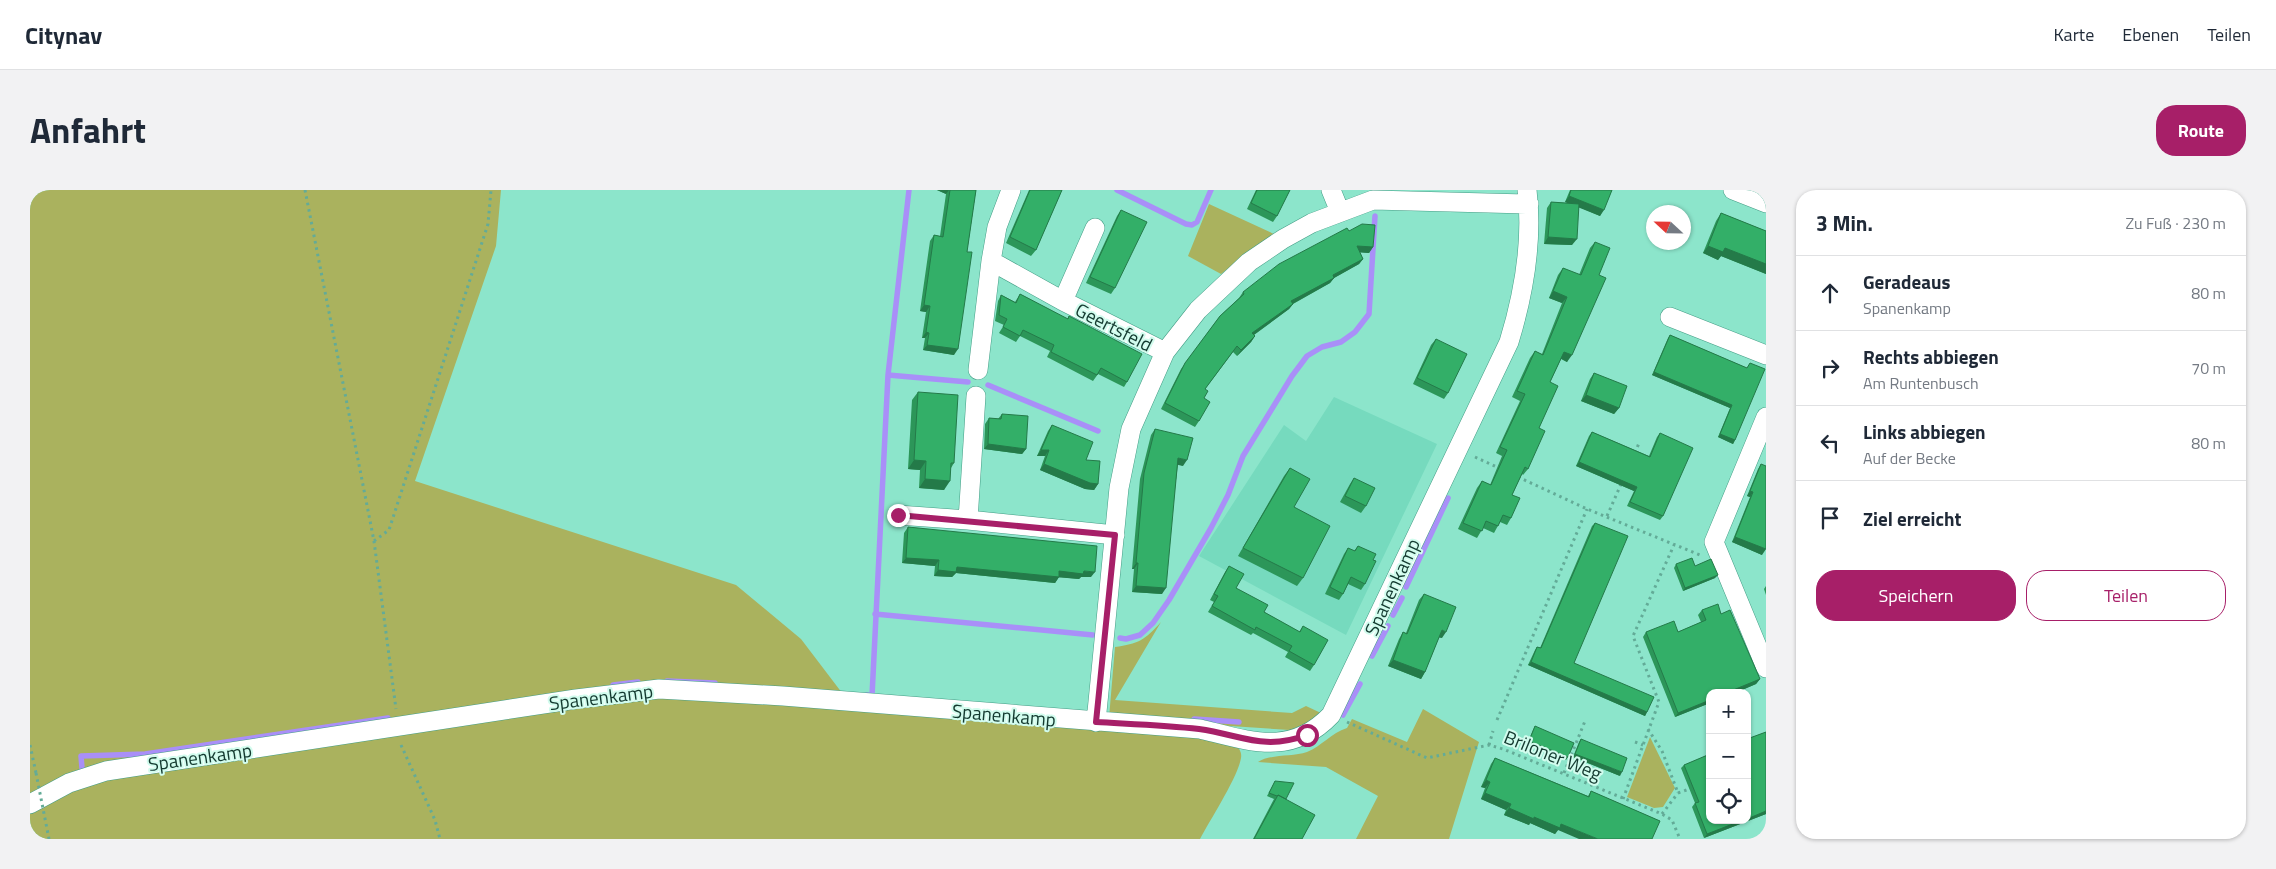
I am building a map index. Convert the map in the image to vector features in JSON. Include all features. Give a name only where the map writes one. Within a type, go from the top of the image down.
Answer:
[{"type":"street","points":[[978,370],[997,227],[1011,190]]},
{"type":"street","points":[[1330,190],[1340,212]]},
{"type":"street","points":[[1733,190],[1766,203]]},
{"type":"street","points":[[1089,721],[1115,535],[1119,488],[1131,429],[1165,352],[1198,310],[1249,262],[1283,239],[1340,212],[1373,200],[1528,197]]},
{"type":"street","name":"Spanenkamp","points":[[30,804],[69,783],[106,770],[660,689],[783,696],[1200,730],[1260,743],[1290,742],[1307,735],[1321,726],[1331,715],[1509,342],[1516,319],[1524,278],[1528,197]]},
{"type":"street","name":"Geertsfeld","points":[[1063,301],[1095,228]]},
{"type":"street","name":"Geertsfeld","points":[[991,261],[1063,301],[1165,352]]},
{"type":"street","points":[[1670,317],[1766,356]]},
{"type":"street","points":[[968,520],[976,396]]},
{"type":"street","points":[[1766,417],[1714,542],[1766,668]]},
{"type":"street","points":[[898,515],[1115,535]]},
{"type":"path","points":[[304,190],[374,541],[401,746],[435,820],[440,839]]},
{"type":"path","points":[[374,541],[389,530],[488,224],[491,190]]},
{"type":"path","points":[[1631,461],[1639,443]]},
{"type":"path","points":[[1457,448],[1507,472]]},
{"type":"path","points":[[1514,475],[1699,555],[1718,553]]},
{"type":"path","points":[[1607,516],[1623,479]]},
{"type":"path","name":"Briloner Weg","points":[[1497,720],[1587,508]]},
{"type":"path","points":[[1623,799],[1658,702],[1633,636],[1674,545]]},
{"type":"path","name":"Briloner Weg","points":[[1331,715],[1427,758],[1489,746],[1662,814]]},
{"type":"path","points":[[1564,774],[1585,721]]},
{"type":"path","points":[[1648,729],[1662,751],[1678,793]]},
{"type":"path","points":[[1489,746],[1493,731]]},
{"type":"path","points":[[1635,742],[1643,745]]},
{"type":"path","points":[[30,745],[49,839]]},
{"type":"path","points":[[1680,839],[1672,820],[1662,814],[1678,793],[1694,787]]},
{"type":"shaded area","points":[[30,190],[501,190],[496,246],[415,481],[736,585],[801,639],[855,710],[1196,736],[1236,744],[1241,752],[1241,758],[1235,776],[1200,839],[30,839]]},
{"type":"shaded area","points":[[1209,204],[1274,234],[1221,274],[1188,256]]},
{"type":"shaded area","points":[[1334,397],[1437,444],[1346,635],[1199,556],[1284,425],[1306,441]]},
{"type":"shaded area","points":[[1161,622],[1115,700],[1292,713],[1306,706],[1321,713],[1310,722],[1290,730],[1109,718],[1115,647],[1141,640]]},
{"type":"shaded area","points":[[1423,709],[1479,742],[1449,839],[1356,839],[1378,796],[1326,767],[1258,762],[1263,759],[1307,752],[1347,728],[1352,719],[1407,742]]},
{"type":"shaded area","points":[[1650,737],[1675,788],[1663,807],[1654,808],[1627,797]]},
{"type":"building","points":[[950,190],[976,190],[967,252],[972,252],[958,349],[927,345],[929,333],[926,332],[930,306],[924,305],[934,235],[943,237]]},
{"type":"building","points":[[1030,190],[1062,190],[1036,250],[1010,237]]},
{"type":"building","points":[[1257,190],[1290,190],[1277,216],[1251,203]]},
{"type":"building","points":[[1571,190],[1612,190],[1604,210],[1569,196]]},
{"type":"building","points":[[1551,202],[1579,204],[1577,239],[1548,237]]},
{"type":"building","points":[[1121,210],[1147,222],[1115,288],[1090,277]]},
{"type":"building","points":[[1721,213],[1766,231],[1766,264],[1725,248],[1723,252],[1708,246]]},
{"type":"building","points":[[1362,224],[1375,225],[1373,247],[1357,246],[1363,259],[1333,275],[1334,278],[1291,301],[1293,304],[1252,333],[1255,336],[1241,350],[1237,346],[1205,389],[1208,391],[1204,398],[1210,402],[1199,421],[1165,403],[1185,363],[1220,316],[1244,294],[1243,292],[1279,264],[1347,228],[1349,231]]},
{"type":"building","points":[[1595,242],[1610,248],[1599,275],[1606,278],[1572,355],[1564,352],[1550,382],[1558,386],[1539,428],[1545,431],[1528,469],[1525,467],[1512,495],[1520,498],[1511,518],[1503,515],[1498,526],[1486,521],[1482,531],[1463,523],[1482,481],[1491,485],[1507,450],[1500,447],[1525,394],[1517,391],[1535,351],[1543,355],[1567,297],[1553,291],[1563,268],[1581,275]]},
{"type":"building","points":[[1020,294],[1068,319],[1069,316],[1142,354],[1127,382],[1101,368],[1097,375],[1051,352],[1054,345],[1023,330],[1020,336],[1003,327],[1007,319],[999,315],[1001,295],[1016,303]]},
{"type":"building","points":[[1670,335],[1747,368],[1750,363],[1765,369],[1735,440],[1720,434],[1732,405],[1654,372]]},
{"type":"building","points":[[1436,339],[1467,354],[1448,393],[1417,378]]},
{"type":"building","points":[[1594,373],[1627,386],[1619,408],[1586,395]]},
{"type":"building","points":[[918,392],[958,395],[954,463],[951,463],[950,481],[925,479],[926,461],[914,460]]},
{"type":"building","points":[[1002,414],[1028,416],[1026,449],[988,444],[989,418],[1001,419]]},
{"type":"building","points":[[1052,425],[1093,442],[1086,460],[1100,461],[1098,484],[1090,483],[1044,464],[1049,450],[1041,450]]},
{"type":"building","points":[[1155,429],[1193,438],[1187,460],[1178,458],[1166,588],[1136,586],[1138,563],[1136,563],[1144,473]]},
{"type":"building","points":[[1592,432],[1650,457],[1660,433],[1693,448],[1663,516],[1630,502],[1637,487],[1579,462]]},
{"type":"building","points":[[1761,464],[1766,466],[1766,549],[1735,537],[1753,492],[1750,491]]},
{"type":"building","points":[[1290,468],[1310,479],[1294,507],[1330,526],[1303,578],[1243,548]]},
{"type":"building","points":[[1354,478],[1375,488],[1366,506],[1345,496]]},
{"type":"building","points":[[1595,523],[1628,536],[1574,663],[1654,697],[1647,712],[1531,662],[1537,647],[1541,648]]},
{"type":"building","points":[[908,527],[1097,546],[1095,572],[1084,571],[1083,574],[1059,571],[1059,577],[957,567],[956,572],[938,570],[939,560],[906,558]]},
{"type":"building","points":[[1358,546],[1376,554],[1373,560],[1376,561],[1365,584],[1351,577],[1343,594],[1330,587],[1348,548],[1355,551]]},
{"type":"building","points":[[1692,558],[1695,566],[1711,559],[1718,575],[1685,588],[1676,564]]},
{"type":"building","points":[[1229,566],[1244,574],[1236,588],[1268,605],[1264,612],[1300,632],[1303,626],[1328,640],[1314,665],[1289,651],[1292,646],[1256,627],[1255,630],[1212,606],[1218,596],[1214,594]]},
{"type":"building","points":[[1424,594],[1456,607],[1446,632],[1442,630],[1425,672],[1393,660],[1403,632],[1407,634]]},
{"type":"building","points":[[1718,604],[1721,614],[1730,610],[1760,679],[1736,689],[1706,689],[1706,702],[1678,713],[1646,632],[1674,621],[1678,632],[1706,620],[1702,610]]},
{"type":"building","points":[[1535,726],[1574,743],[1568,757],[1529,741]]},
{"type":"building","points":[[1766,732],[1766,811],[1751,817],[1751,779],[1751,738]]},
{"type":"building","points":[[1581,739],[1627,758],[1622,772],[1575,754]]},
{"type":"building","points":[[1706,756],[1706,824],[1733,824],[1707,834],[1695,803],[1699,802],[1684,765]]},
{"type":"building","points":[[1495,758],[1589,797],[1591,791],[1660,821],[1652,839],[1598,839],[1561,824],[1560,828],[1534,817],[1534,819],[1509,808],[1511,804],[1485,793],[1490,782],[1486,780]]},
{"type":"building","points":[[1275,781],[1294,783],[1286,799],[1269,793]]},
{"type":"building","points":[[1278,795],[1315,815],[1302,839],[1254,839]]},
{"type":"waterway","points":[[867,695],[872,696],[888,375],[909,190]]},
{"type":"waterway","points":[[1117,190],[1186,224],[1192,225],[1197,222],[1211,190]]},
{"type":"waterway","points":[[1120,638],[1126,639],[1140,635],[1153,623],[1169,600],[1228,495],[1243,456],[1292,376],[1307,356],[1322,347],[1341,342],[1355,332],[1369,314],[1375,216]]},
{"type":"waterway","points":[[888,375],[968,382]]},
{"type":"waterway","points":[[988,385],[1098,431]]},
{"type":"waterway","points":[[1406,587],[1448,498]]},
{"type":"waterway","points":[[1393,615],[1402,598]]},
{"type":"waterway","points":[[875,614],[1093,635]]},
{"type":"waterway","points":[[1372,656],[1388,626]]},
{"type":"waterway","points":[[667,681],[715,683]]},
{"type":"waterway","points":[[613,685],[638,682]]},
{"type":"waterway","points":[[1343,715],[1360,684]]},
{"type":"waterway","points":[[82,768],[81,756],[145,754],[388,718]]},
{"type":"waterway","points":[[1194,719],[1239,722]]},
{"type":"route","points":[[898,515],[1115,535],[1096,722],[1200,730],[1260,743],[1290,742],[1307,735]]}]
